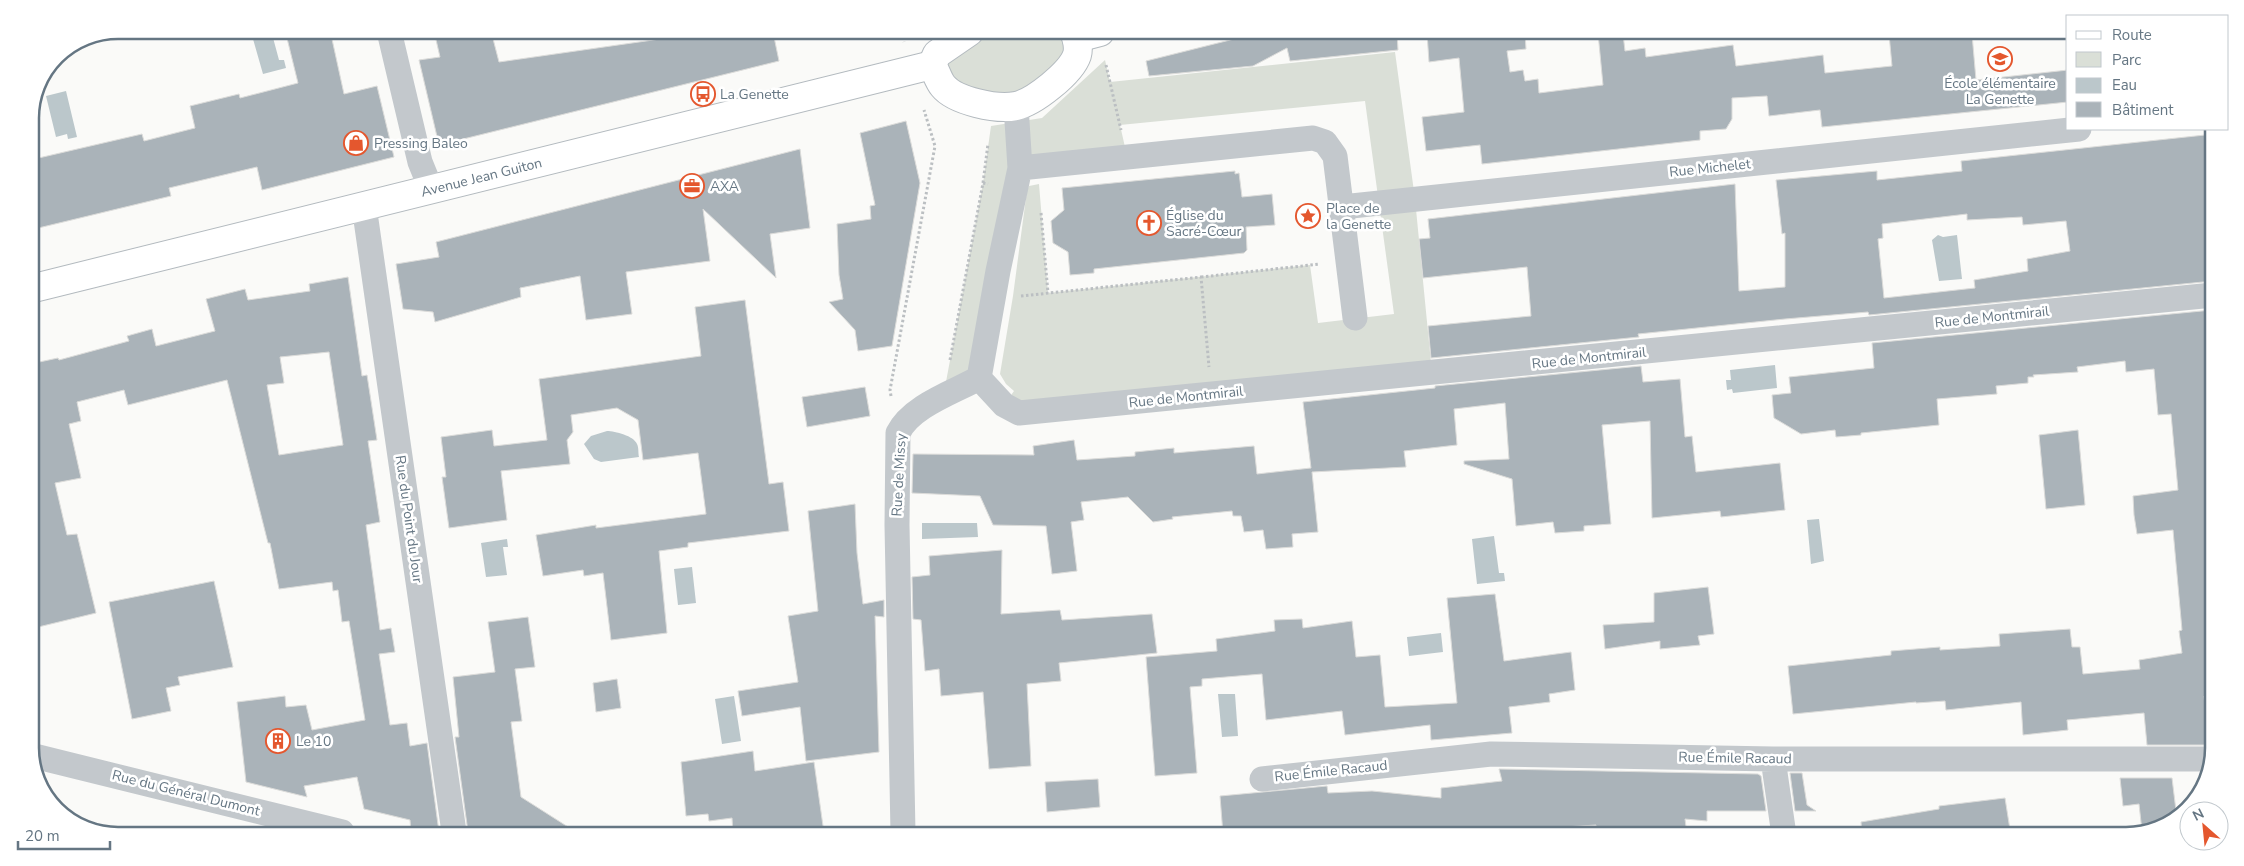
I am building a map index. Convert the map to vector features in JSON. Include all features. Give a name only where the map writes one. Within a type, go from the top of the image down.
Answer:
[{"type":"main road","points":[[959,39],[922,67],[954,94],[973,102],[1016,106],[1039,96],[1070,67],[1082,39]]},
{"type":"main road","name":"Avenue Jean Guiton","points":[[39,287],[922,67]]},
{"type":"street","points":[[391,39],[420,162],[431,189]]},
{"type":"street","points":[[980,378],[994,296],[1020,168],[1016,106]]},
{"type":"street","name":"Rue Michelet","points":[[1342,207],[2070,130]]},
{"type":"street","points":[[1020,168],[1314,138],[1324,142],[1335,156],[1355,318]]},
{"type":"street","name":"Rue du Point du Jour","points":[[364,206],[453,827]]},
{"type":"street","name":"Rue de Montmirail","points":[[980,378],[1004,405],[1018,413],[2205,296]]},
{"type":"street","name":"Rue de Missy","points":[[902,827],[897,525],[898,433],[902,425],[915,411],[980,378]]},
{"type":"street","name":"Rue Émile Racaud","points":[[1262,779],[1491,754],[1773,759],[2205,759]]},
{"type":"street","name":"Rue du Général Dumont","points":[[39,757],[322,827]]},
{"type":"street","points":[[1773,759],[1783,827]]},
{"type":"path","points":[[1105,60],[1126,156]]},
{"type":"path","points":[[898,433],[890,390],[936,146],[922,67]]},
{"type":"path","points":[[982,183],[988,143]]},
{"type":"path","points":[[1040,204],[1048,293]]},
{"type":"path","points":[[1014,296],[1347,261]]},
{"type":"path","points":[[1201,277],[1212,394]]},
{"type":"green space","points":[[959,39],[1076,39],[1039,96],[954,94],[937,54]]},
{"type":"green space","points":[[1395,52],[1415,199],[1432,373],[1004,405],[1014,391],[1006,384],[1000,374],[1029,186],[1039,184],[1048,293],[1310,265],[1318,323],[1394,314],[1365,101],[1120,125],[1127,156],[1020,168],[979,378],[943,398],[983,183],[991,126],[1042,118],[1105,60],[1110,82]]},
{"type":"water","points":[[253,39],[273,39],[279,60],[284,60],[286,68],[263,74]]},
{"type":"water","points":[[66,91],[77,137],[68,139],[67,134],[56,137],[46,96]]},
{"type":"water","points":[[1938,235],[1943,237],[1957,235],[1962,279],[1939,281],[1932,240]]},
{"type":"water","points":[[1775,365],[1777,388],[1733,393],[1732,389],[1727,390],[1726,380],[1731,380],[1730,370]]},
{"type":"water","points":[[607,431],[628,436],[635,441],[638,446],[639,457],[601,462],[594,459],[584,444],[591,436]]},
{"type":"water","points":[[1819,519],[1824,561],[1811,564],[1807,520]]},
{"type":"water","points":[[922,523],[977,523],[978,537],[922,539]]},
{"type":"water","points":[[1494,536],[1499,573],[1504,573],[1505,581],[1477,584],[1472,539]]},
{"type":"water","points":[[507,539],[508,547],[503,547],[507,575],[486,577],[481,543]]},
{"type":"water","points":[[692,567],[696,603],[678,605],[674,569]]},
{"type":"water","points":[[1441,633],[1443,652],[1409,656],[1407,637]]},
{"type":"water","points":[[1218,694],[1235,694],[1238,736],[1222,737]]},
{"type":"water","points":[[734,696],[741,741],[722,744],[715,699]]},
{"type":"building","points":[[287,39],[332,39],[344,94],[377,86],[394,157],[262,190],[257,167],[169,188],[171,196],[39,228],[39,158],[142,134],[144,141],[195,128],[190,106],[239,94],[240,98],[298,83]]},
{"type":"building","points":[[436,39],[493,39],[499,62],[660,39],[774,39],[779,61],[439,145],[419,60],[440,57]]},
{"type":"building","points":[[1234,39],[1397,39],[1398,50],[1290,61],[1287,48],[1253,66],[1149,76],[1146,61]]},
{"type":"building","points":[[1427,39],[1525,39],[1526,49],[1507,51],[1510,72],[1523,70],[1525,81],[1538,79],[1539,93],[1603,85],[1599,39],[1624,39],[1625,51],[1645,48],[1646,57],[1733,45],[1736,66],[1823,55],[1825,73],[1892,66],[1889,39],[1972,39],[1976,80],[2066,70],[2066,102],[1822,127],[1820,110],[1769,116],[1767,96],[1732,98],[1732,119],[1726,129],[1700,131],[1700,140],[1482,164],[1480,145],[1426,151],[1422,117],[1464,112],[1459,58],[1429,62]]},
{"type":"building","points":[[906,121],[920,183],[892,346],[858,351],[855,330],[829,302],[843,299],[839,275],[837,224],[871,219],[870,206],[875,205],[860,133]]},
{"type":"building","points":[[2205,135],[2205,282],[1869,315],[1868,312],[1785,319],[1638,334],[1639,337],[1431,358],[1428,326],[1531,316],[1527,267],[1423,278],[1419,239],[1430,238],[1428,219],[1735,184],[1739,291],[1785,287],[1785,233],[1782,234],[1776,180],[1877,171],[1877,180],[1962,171],[1961,161]],"holes":[[[1967,214],[1967,220],[2022,217],[2023,225],[2066,221],[2070,251],[2027,259],[2028,271],[1974,280],[1975,288],[1884,298],[1878,239],[1883,238],[1882,224]]]},
{"type":"building","points":[[800,149],[810,228],[770,234],[776,278],[703,209],[710,261],[626,272],[632,314],[586,320],[580,276],[520,288],[521,297],[435,322],[433,312],[403,309],[396,264],[439,257],[436,242]]},
{"type":"building","name":"Église du Sacré-Cœur","points":[[1235,171],[1235,174],[1239,173],[1242,197],[1272,194],[1275,225],[1246,227],[1247,250],[1244,253],[1094,269],[1094,273],[1070,275],[1068,252],[1053,243],[1051,221],[1064,210],[1062,188]]},
{"type":"building","points":[[348,277],[362,376],[367,375],[377,440],[368,441],[380,522],[366,525],[380,630],[391,628],[395,652],[379,654],[390,725],[407,723],[410,746],[427,743],[438,827],[411,827],[410,820],[364,809],[357,777],[304,786],[307,797],[246,782],[237,702],[285,696],[286,707],[306,705],[312,730],[365,720],[349,621],[342,622],[338,590],[333,591],[332,582],[279,589],[270,543],[268,543],[227,380],[128,405],[124,390],[77,402],[81,421],[69,424],[81,478],[55,483],[67,535],[77,534],[96,613],[39,627],[39,362],[58,358],[59,360],[129,341],[127,336],[152,329],[156,346],[215,331],[206,299],[245,289],[248,300],[310,291],[309,284]],"holes":[[[329,352],[343,445],[279,455],[267,385],[284,383],[280,357]]]},
{"type":"building","points":[[745,300],[769,484],[783,482],[789,531],[688,543],[688,547],[659,551],[667,633],[611,640],[603,573],[584,576],[583,570],[543,576],[536,535],[596,525],[596,528],[706,514],[698,453],[643,460],[638,420],[617,408],[571,415],[573,432],[567,440],[570,464],[501,471],[507,520],[449,528],[442,477],[446,477],[441,437],[492,430],[494,446],[547,440],[539,379],[701,356],[695,307]]},
{"type":"building","points":[[2205,311],[2205,745],[2147,745],[2144,713],[2067,720],[2068,730],[2023,735],[2021,702],[1946,710],[1945,701],[1916,702],[1793,714],[1788,666],[1891,655],[1891,651],[1940,647],[1940,650],[2000,646],[1999,634],[2070,629],[2072,647],[2080,647],[2083,674],[2140,669],[2139,660],[2182,653],[2179,631],[2182,630],[2173,530],[2137,534],[2134,515],[2133,496],[2178,490],[2171,414],[2158,415],[2154,369],[2126,372],[2125,361],[2077,367],[2078,372],[2033,375],[2034,377],[2028,377],[2028,383],[1996,386],[1997,394],[1937,399],[1939,425],[1836,437],[1835,430],[1801,434],[1774,418],[1772,395],[1791,393],[1789,377],[1874,368],[1872,343]]},
{"type":"building","points":[[1641,366],[1643,382],[1680,379],[1685,437],[1692,436],[1696,472],[1780,463],[1785,510],[1721,517],[1720,511],[1652,518],[1650,421],[1602,425],[1611,524],[1584,526],[1584,531],[1555,533],[1553,522],[1516,526],[1512,479],[1464,464],[1464,461],[1509,459],[1505,403],[1454,409],[1457,445],[1404,451],[1406,467],[1312,472],[1318,532],[1292,534],[1293,547],[1266,549],[1263,530],[1244,532],[1241,516],[1233,516],[1232,511],[1172,517],[1173,519],[1153,522],[1128,497],[1081,502],[1084,520],[1071,522],[1077,571],[1052,574],[1046,526],[993,525],[980,496],[912,493],[913,454],[1034,455],[1033,446],[1074,440],[1077,460],[1135,456],[1135,452],[1174,448],[1174,453],[1254,446],[1257,474],[1311,468],[1303,402],[1435,388],[1435,386]]},
{"type":"building","points":[[865,387],[870,416],[807,427],[802,397]]},
{"type":"building","points":[[2078,430],[2085,505],[2046,509],[2039,435]]},
{"type":"building","points":[[855,504],[857,553],[863,604],[884,600],[884,617],[875,616],[879,752],[806,761],[800,707],[742,716],[738,691],[798,682],[788,616],[818,611],[808,511]]},
{"type":"building","points":[[1002,550],[1001,614],[1060,610],[1062,620],[1152,614],[1157,653],[1059,663],[1061,681],[1027,684],[1031,766],[989,769],[983,692],[941,696],[939,669],[925,671],[921,620],[913,619],[912,577],[930,575],[929,556]]},
{"type":"building","points":[[214,581],[233,667],[178,677],[180,685],[166,688],[171,711],[132,719],[109,602]]},
{"type":"building","points":[[1708,587],[1714,634],[1698,636],[1700,645],[1660,649],[1660,641],[1605,649],[1603,625],[1654,622],[1654,593]]},
{"type":"building","points":[[1495,594],[1504,661],[1571,652],[1575,690],[1549,694],[1550,702],[1509,707],[1512,733],[1431,740],[1430,725],[1345,735],[1342,711],[1266,720],[1262,674],[1202,679],[1202,686],[1190,687],[1197,773],[1155,776],[1146,657],[1217,651],[1216,639],[1275,631],[1274,620],[1302,619],[1303,628],[1352,621],[1356,657],[1380,655],[1385,707],[1457,703],[1447,598]]},
{"type":"building","points":[[528,617],[535,667],[515,669],[522,721],[511,722],[521,797],[568,827],[467,827],[455,737],[459,737],[453,677],[495,672],[488,622]]},
{"type":"building","points":[[617,679],[621,708],[596,712],[593,683]]},
{"type":"building","points":[[753,751],[755,771],[814,762],[823,827],[733,827],[732,818],[709,821],[708,814],[686,816],[681,762]]},
{"type":"building","points":[[1499,769],[1758,774],[1761,776],[1766,811],[1707,811],[1707,821],[1685,819],[1686,827],[1596,827],[1596,825],[1564,827],[1222,827],[1220,796],[1327,786],[1328,793],[1372,791],[1441,798],[1441,788],[1502,781]]},
{"type":"building","points":[[1790,773],[1802,773],[1807,805],[1816,811],[1795,811]]},
{"type":"building","points":[[2120,778],[2172,778],[2176,809],[2170,814],[2141,826],[2139,804],[2123,806]]},
{"type":"building","points":[[1098,779],[1100,807],[1047,812],[1045,782]]},
{"type":"building","points":[[2005,798],[2010,827],[1861,827],[1861,822],[1939,809],[1939,806]]},
{"type":"place","name":"École élémentaire La Genette","points":[[2000,59]]},
{"type":"place","name":"La Genette","points":[[703,94]]},
{"type":"place","name":"Pressing Baleo","points":[[356,143]]},
{"type":"place","name":"AXA","points":[[692,186]]},
{"type":"place","name":"Place de la Genette","points":[[1308,216]]},
{"type":"place","name":"Église du Sacré-Cœur","points":[[1149,223]]},
{"type":"place","name":"Le 10","points":[[278,741]]}]
